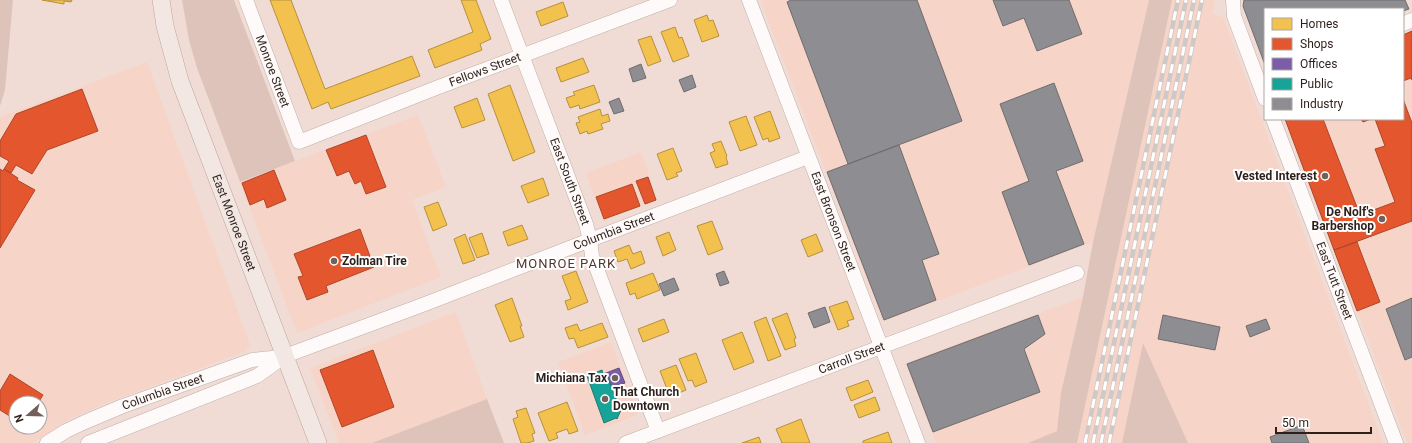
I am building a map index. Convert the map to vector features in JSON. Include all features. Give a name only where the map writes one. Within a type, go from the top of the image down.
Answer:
[{"type":"main road","name":"East Monroe Street","points":[[161,0],[165,26],[180,81],[318,443]]},
{"type":"street","name":"Monroe Street","points":[[246,0],[299,142]]},
{"type":"street","name":"East South Street","points":[[501,0],[586,224],[592,256],[658,431]]},
{"type":"street","name":"Fellows Street","points":[[299,142],[670,0]]},
{"type":"street","name":"East Bronson Street","points":[[749,0],[918,443]]},
{"type":"street","points":[[1233,0],[1234,16],[1261,78],[1264,94]]},
{"type":"street","name":"East Tutt Street","points":[[1273,120],[1396,443]]},
{"type":"street","name":"Columbia Street","points":[[47,443],[78,425],[123,406],[252,360],[285,356],[452,294],[808,157]]},
{"type":"street","name":"Carroll Street","points":[[626,443],[1077,273]]},
{"type":"street","name":"Columbia Street","points":[[88,443],[257,376],[285,356]]},
{"type":"shaded area","points":[[0,0],[13,0],[5,90],[0,106]]},
{"type":"shaded area","points":[[182,0],[234,0],[295,161],[240,182],[197,68],[189,40]]},
{"type":"shaded area","points":[[762,0],[1149,0],[1093,242],[883,322],[763,7]]},
{"type":"shaded area","points":[[1149,0],[1172,0],[1077,443],[1028,443],[1057,431],[1061,393],[1083,297],[1093,242]]},
{"type":"shaded area","points":[[1172,0],[1215,0],[1212,14],[1223,17],[1383,443],[1188,443],[1143,344],[1122,443],[1077,443]]},
{"type":"shaded area","points":[[1412,30],[1412,443],[1407,443],[1285,120],[1404,120],[1404,34]]},
{"type":"shaded area","points":[[147,62],[250,345],[246,351],[99,406],[70,419],[48,433],[48,395],[8,395],[8,435],[45,435],[33,443],[0,443],[0,117]]},
{"type":"shaded area","points":[[418,115],[446,187],[412,200],[441,277],[297,333],[240,182]]},
{"type":"shaded area","points":[[641,152],[658,200],[603,221],[586,173]]},
{"type":"shaded area","points":[[1083,297],[1061,393],[1057,431],[1028,443],[936,443],[905,363]]},
{"type":"shaded area","points":[[456,312],[487,399],[372,443],[339,443],[310,368]]},
{"type":"shaded area","points":[[611,342],[638,415],[585,435],[558,362]]},
{"type":"shaded area","points":[[1143,343],[1188,443],[1122,443]]},
{"type":"shaded area","points":[[487,399],[504,443],[372,443]]},
{"type":"building: Homes","points":[[42,0],[72,0],[71,2],[64,1],[64,4]]},
{"type":"building: Homes","points":[[270,0],[291,0],[325,89],[412,56],[420,76],[331,109],[328,102],[312,109]]},
{"type":"building: Homes","points":[[461,0],[476,0],[491,39],[480,44],[482,50],[435,68],[428,50],[473,32]]},
{"type":"building: Homes","points":[[563,2],[568,16],[541,26],[536,12]]},
{"type":"building: Homes","points":[[707,15],[709,21],[713,20],[719,36],[702,42],[694,20]]},
{"type":"building: Homes","points":[[675,27],[679,38],[682,37],[689,56],[673,62],[661,32]]},
{"type":"building: Homes","points":[[651,36],[661,61],[648,66],[638,40]]},
{"type":"building: Homes","points":[[583,58],[589,72],[561,82],[556,68]]},
{"type":"building: Homes","points":[[510,85],[535,152],[513,161],[488,94]]},
{"type":"building: Homes","points":[[594,85],[600,102],[580,109],[579,105],[570,108],[566,98],[575,95],[573,92]]},
{"type":"building: Homes","points":[[477,98],[485,120],[462,128],[454,107]]},
{"type":"building: Homes","points":[[600,109],[602,116],[608,114],[610,121],[601,124],[603,129],[588,134],[587,131],[580,134],[576,123],[580,122],[578,117]]},
{"type":"building: Homes","points":[[770,111],[780,138],[769,142],[768,138],[763,140],[754,117]]},
{"type":"building: Homes","points":[[746,116],[757,145],[740,151],[729,122]]},
{"type":"building: Homes","points":[[721,141],[727,156],[728,164],[716,168],[710,153],[715,151],[712,144]]},
{"type":"building: Homes","points":[[673,148],[682,171],[676,173],[678,176],[667,180],[657,154]]},
{"type":"building: Homes","points":[[543,178],[549,195],[528,203],[521,186]]},
{"type":"building: Homes","points":[[438,202],[447,225],[433,231],[424,207]]},
{"type":"building: Homes","points":[[712,221],[723,249],[708,255],[697,226]]},
{"type":"building: Homes","points":[[522,225],[528,239],[508,246],[503,232]]},
{"type":"building: Homes","points":[[669,232],[676,250],[663,256],[656,237]]},
{"type":"building: Homes","points":[[482,233],[489,254],[477,258],[469,238]]},
{"type":"building: Homes","points":[[465,234],[475,260],[463,264],[454,239]]},
{"type":"building: Homes","points":[[816,234],[823,251],[808,257],[801,240]]},
{"type":"building: Homes","points":[[629,245],[633,254],[641,251],[645,263],[631,269],[627,259],[618,262],[614,251]]},
{"type":"building: Homes","points":[[576,271],[588,302],[568,310],[565,301],[571,299],[562,276]]},
{"type":"building: Homes","points":[[653,273],[660,290],[637,299],[635,293],[630,295],[626,283]]},
{"type":"building: Homes","points":[[512,298],[522,326],[520,326],[524,337],[510,342],[495,305]]},
{"type":"building: Homes","points":[[847,301],[854,319],[847,321],[849,326],[838,330],[829,307]]},
{"type":"building: Homes","points":[[787,313],[796,338],[794,339],[796,346],[785,350],[772,319]]},
{"type":"building: Homes","points":[[766,317],[781,356],[768,361],[754,322]]},
{"type":"building: Homes","points":[[664,319],[669,332],[643,342],[638,329]]},
{"type":"building: Homes","points":[[602,323],[608,337],[578,348],[574,338],[569,339],[565,328],[577,324],[580,331]]},
{"type":"building: Homes","points":[[742,332],[754,362],[734,370],[722,340]]},
{"type":"building: Homes","points":[[696,353],[707,382],[695,387],[692,380],[688,381],[679,359]]},
{"type":"building: Homes","points":[[676,365],[686,390],[674,395],[671,387],[667,389],[660,371]]},
{"type":"building: Homes","points":[[868,380],[873,392],[851,401],[846,388]]},
{"type":"building: Homes","points":[[875,397],[880,410],[859,418],[854,405]]},
{"type":"building: Homes","points":[[567,402],[578,431],[569,434],[567,429],[556,433],[558,438],[549,441],[538,413]]},
{"type":"building: Homes","points":[[526,408],[535,433],[532,434],[534,441],[521,443],[513,419],[518,417],[516,411]]},
{"type":"building: Homes","points":[[801,419],[810,443],[782,443],[776,429]]},
{"type":"building: Homes","points":[[888,432],[892,443],[863,443],[863,441]]},
{"type":"building: Homes","points":[[759,437],[761,443],[742,443]]},
{"type":"building: Shops","points":[[1412,31],[1412,80],[1411,78],[1404,81],[1404,35]]},
{"type":"building: Shops","points":[[82,89],[98,131],[47,150],[32,174],[16,165],[11,173],[4,169],[9,161],[0,156],[0,141],[16,114]]},
{"type":"building: Shops","name":"Vested Interest","points":[[1404,102],[1412,123],[1412,221],[1334,250],[1285,120],[1323,120],[1360,215],[1395,202],[1375,149],[1385,146],[1375,120],[1404,120]]},
{"type":"building: Shops","points":[[366,135],[386,187],[366,194],[361,181],[355,184],[349,171],[337,176],[326,150]]},
{"type":"building: Shops","points":[[0,169],[3,171],[4,169],[18,178],[17,180],[35,190],[0,248]]},
{"type":"building: Shops","points":[[274,170],[286,200],[267,208],[264,199],[250,205],[242,183]]},
{"type":"building: Shops","points":[[648,177],[656,200],[645,204],[636,181]]},
{"type":"building: Shops","points":[[632,184],[640,206],[604,219],[596,197]]},
{"type":"building: Shops","name":"Zolman Tire","points":[[360,229],[374,267],[326,286],[328,292],[307,300],[298,277],[303,276],[294,254]]},
{"type":"building: Shops","points":[[1357,242],[1380,302],[1357,311],[1334,250]]},
{"type":"building: Shops","points":[[373,350],[394,407],[342,427],[320,370]]},
{"type":"building: Shops","points":[[10,374],[43,395],[8,395],[8,415],[0,410],[0,391]]},
{"type":"building: Offices","name":"Michiana Tax","points":[[619,368],[625,383],[612,388],[606,373]]},
{"type":"building: Public","name":"That Church Downtown","points":[[602,370],[603,374],[606,373],[621,410],[617,419],[616,418],[604,423],[587,376]]},
{"type":"building: Industry","points":[[791,0],[917,0],[962,121],[848,164],[787,2]]},
{"type":"building: Industry","points":[[993,0],[1069,0],[1082,34],[1037,51],[1024,18],[1003,26]]},
{"type":"building: Industry","points":[[1244,0],[1405,0],[1409,9],[1404,11],[1404,8],[1264,8],[1264,62],[1243,6]]},
{"type":"building: Industry","points":[[641,64],[646,78],[633,82],[629,69]]},
{"type":"building: Industry","points":[[692,75],[696,87],[684,92],[679,80]]},
{"type":"building: Industry","points":[[1054,83],[1083,161],[1056,171],[1084,244],[1029,265],[1002,192],[1029,181],[1000,104]]},
{"type":"building: Industry","points":[[619,98],[624,111],[614,114],[609,102]]},
{"type":"building: Industry","points":[[899,145],[939,254],[922,260],[936,300],[884,320],[827,172]]},
{"type":"building: Industry","points":[[724,271],[729,283],[720,286],[716,274]]},
{"type":"building: Industry","points":[[674,278],[679,290],[664,296],[659,284]]},
{"type":"building: Industry","points":[[1412,298],[1412,357],[1405,360],[1386,309]]},
{"type":"building: Industry","points":[[825,307],[830,322],[814,328],[808,313]]},
{"type":"building: Industry","points":[[1038,315],[1045,334],[1024,349],[1040,392],[933,432],[907,364]]},
{"type":"building: Industry","points":[[1163,315],[1220,327],[1215,350],[1158,339]]},
{"type":"building: Industry","points":[[1266,319],[1270,329],[1250,337],[1246,326]]},
{"type":"building: Industry","points":[[1302,425],[1309,443],[1272,443],[1270,437]]},
{"type":"railway","points":[[1085,443],[1178,0]]},
{"type":"railway","points":[[1093,443],[1186,0]]},
{"type":"railway","points":[[1101,443],[1194,0]]},
{"type":"railway","points":[[1109,443],[1202,0]]},
{"type":"place","name":"Vested Interest","points":[[1325,176]]},
{"type":"place","name":"De Nolf's Barbershop","points":[[1382,219]]},
{"type":"place","name":"Zolman Tire","points":[[334,261]]},
{"type":"place","name":"Michiana Tax","points":[[615,378]]},
{"type":"place","name":"That Church Downtown","points":[[605,399]]},
{"type":"district","name":"MONROE PARK","points":[[566,263]]}]
